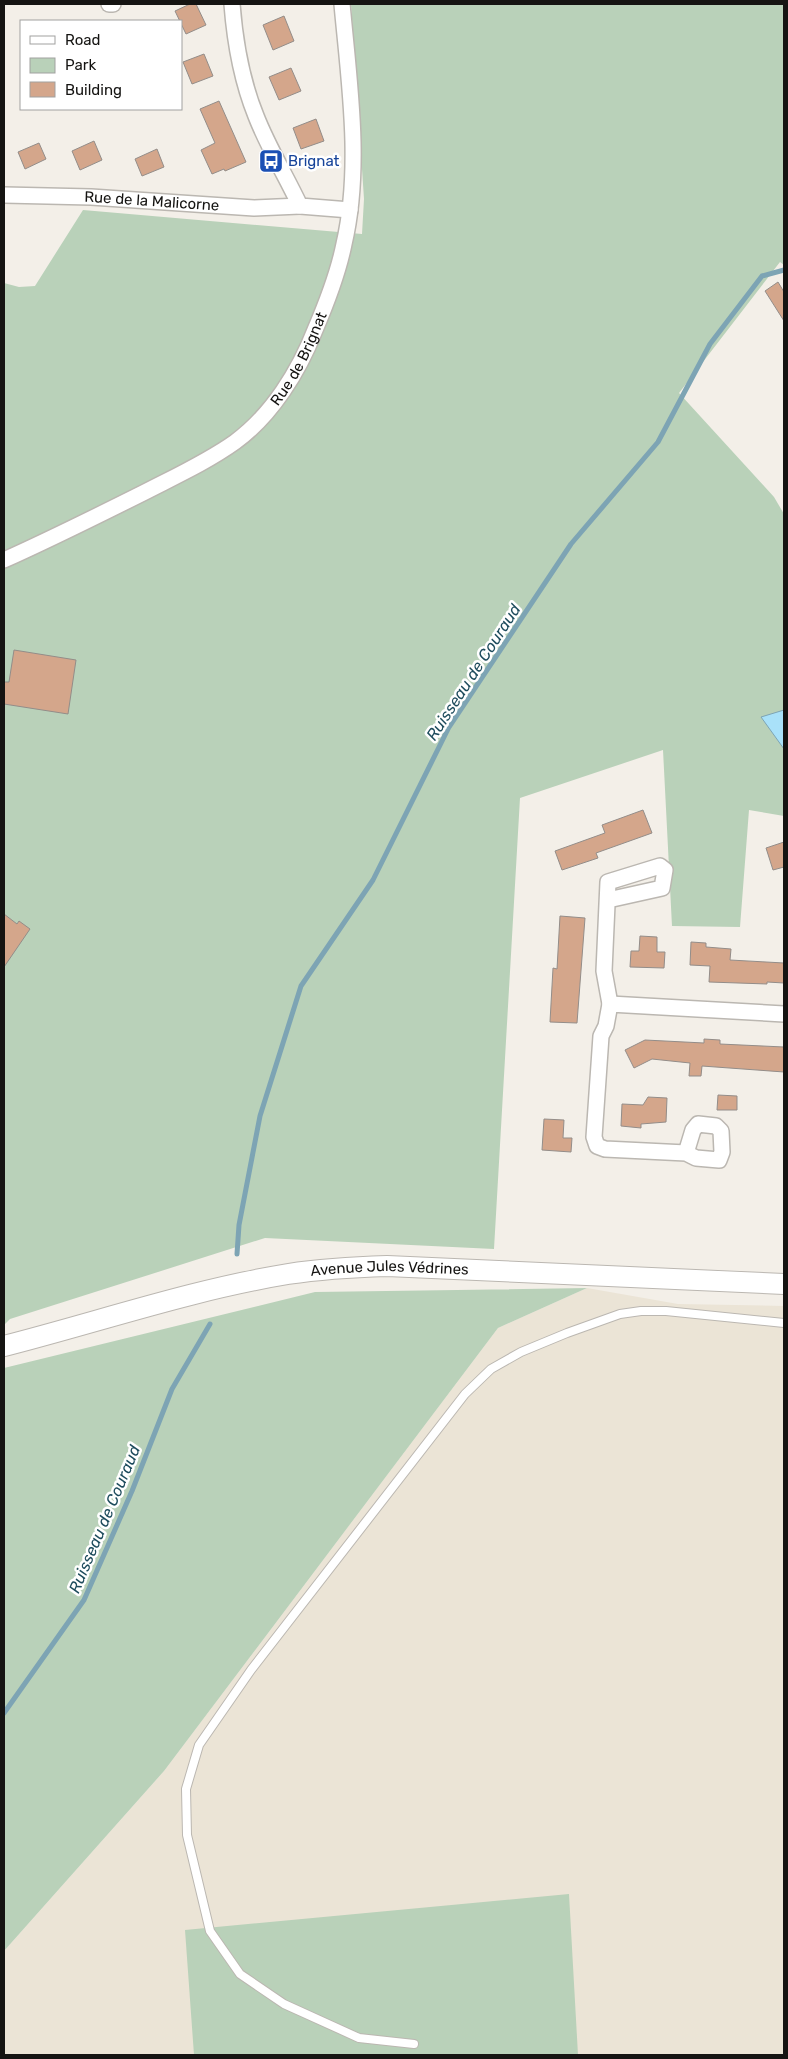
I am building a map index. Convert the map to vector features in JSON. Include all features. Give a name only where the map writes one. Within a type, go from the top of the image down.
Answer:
[{"type":"main road","name":"Avenue Jules Védrines","points":[[4,1346],[212,1290],[282,1275],[331,1268],[387,1266],[784,1284]]},
{"type":"street","points":[[108,4],[113,4]]},
{"type":"street","points":[[232,4],[235,44],[247,93],[264,136],[300,206]]},
{"type":"street","name":"Rue de Brignat","points":[[4,560],[55,537],[191,468],[236,442],[261,419],[286,386],[305,354],[331,290],[345,243],[350,210],[353,160],[352,110],[342,4]]},
{"type":"street","name":"Rue de la Malicorne","points":[[4,195],[91,197],[254,208],[300,206],[350,210]]},
{"type":"street","points":[[608,900],[604,971],[610,1004],[606,1026],[601,1036],[594,1136],[597,1146],[686,1153]]},
{"type":"street","points":[[610,1004],[784,1014]]},
{"type":"lane","points":[[414,2044],[359,2038],[284,2004],[240,1974],[210,1931],[187,1835],[186,1789],[199,1745],[251,1670],[446,1418],[465,1394],[490,1370],[521,1352],[620,1314],[641,1311],[666,1311],[784,1322]]},
{"type":"shaded area","points":[[587,1288],[678,1304],[784,1306],[784,2055],[4,2055],[4,1951],[164,1771],[498,1328]]},
{"type":"green space","points":[[351,4],[784,4],[784,265],[780,262],[679,393],[774,497],[784,514],[784,816],[749,810],[740,927],[672,926],[663,750],[520,798],[494,1249],[265,1238],[10,1319],[4,1325],[4,283],[19,287],[35,286],[83,210],[362,234],[364,199]]},
{"type":"green space","points":[[587,1288],[498,1328],[164,1771],[4,1951],[4,1368],[315,1292]]},
{"type":"green space","points":[[569,1894],[578,2055],[194,2055],[185,1930]]},
{"type":"water","points":[[784,710],[784,749],[761,717]]},
{"type":"building","points":[[190,4],[196,4],[206,25],[186,34],[182,26],[182,20],[179,20],[175,11]]},
{"type":"building","points":[[284,16],[294,41],[273,50],[263,25]]},
{"type":"building","points":[[204,54],[213,76],[192,84],[183,62]]},
{"type":"building","points":[[291,68],[301,91],[279,100],[269,77]]},
{"type":"building","points":[[219,101],[246,162],[212,174],[201,150],[215,143],[200,109]]},
{"type":"building","points":[[316,119],[324,141],[301,149],[293,128]]},
{"type":"building","points":[[94,141],[102,160],[80,170],[72,151]]},
{"type":"building","points":[[39,143],[46,159],[25,169],[18,152]]},
{"type":"building","points":[[157,149],[164,167],[142,176],[135,159]]},
{"type":"building","points":[[778,282],[784,292],[784,321],[765,291]]},
{"type":"building","points":[[14,650],[76,660],[68,714],[4,704],[4,682],[9,682]]},
{"type":"building","points":[[643,810],[652,833],[596,853],[598,858],[562,870],[555,851],[605,833],[602,825]]},
{"type":"building","points":[[784,842],[784,867],[773,870],[766,848]]},
{"type":"building","points":[[4,914],[17,924],[19,921],[30,929],[4,967]]},
{"type":"building","points":[[560,916],[585,918],[577,1023],[550,1022],[553,968],[557,969]]},
{"type":"building","points":[[640,936],[657,937],[657,952],[665,952],[664,968],[630,967],[631,951],[639,951]]},
{"type":"building","points":[[691,942],[706,943],[706,947],[731,949],[730,960],[784,963],[784,983],[709,982],[710,966],[690,965]]},
{"type":"building","points":[[704,1039],[720,1040],[720,1044],[784,1047],[784,1072],[702,1066],[701,1076],[689,1076],[690,1063],[652,1059],[634,1068],[625,1050],[645,1040],[704,1043]]},
{"type":"building","points":[[718,1095],[737,1096],[737,1110],[717,1110]]},
{"type":"building","points":[[648,1097],[667,1098],[666,1122],[641,1124],[641,1128],[621,1126],[622,1104],[643,1105]]},
{"type":"building","points":[[544,1119],[564,1120],[563,1138],[572,1138],[571,1152],[542,1150]]},
{"type":"waterway","name":"Ruisseau de Couraud","points":[[237,1254],[239,1225],[260,1116],[301,986],[373,880],[449,727],[571,544],[658,442],[710,344],[762,276],[784,270]]},
{"type":"waterway","name":"Ruisseau de Couraud","points":[[4,1713],[84,1600],[132,1491],[172,1389],[210,1324]]},
{"type":"place","name":"Brignat","points":[[271,161]]}]
